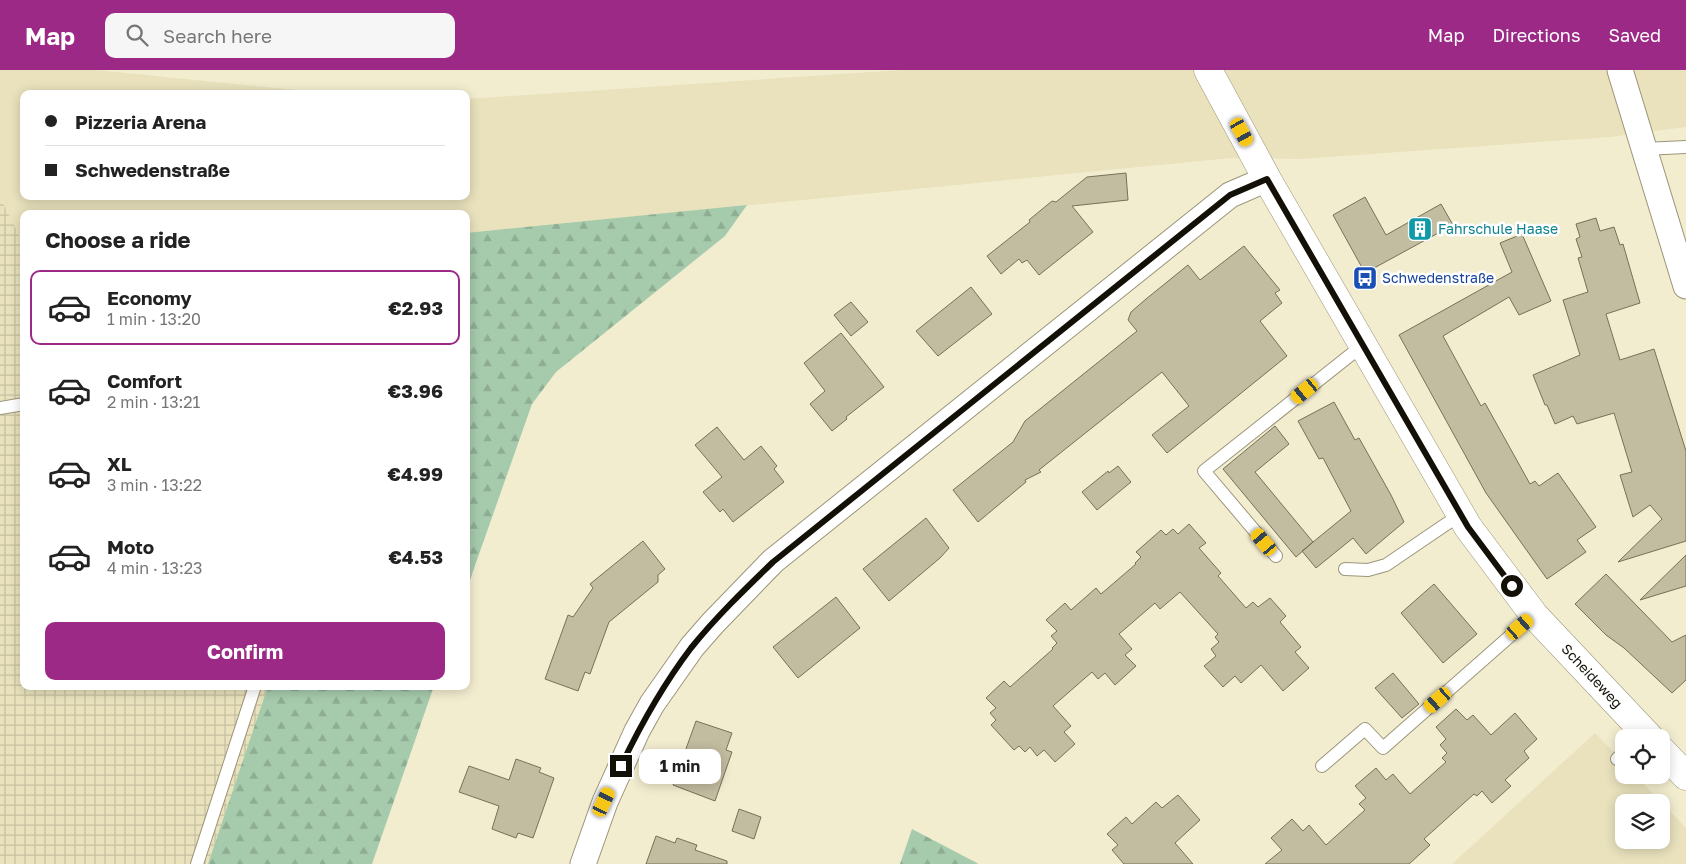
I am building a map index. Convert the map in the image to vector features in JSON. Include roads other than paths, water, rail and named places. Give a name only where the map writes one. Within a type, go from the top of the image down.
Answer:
[{"type":"street","name":"Scheideweg","points":[[1208,70],[1267,179],[1468,527],[1534,615],[1640,729]]},
{"type":"street","points":[[1620,70],[1686,286]]},
{"type":"street","points":[[583,864],[604,802],[652,704],[692,646],[773,562],[1230,195],[1267,179]]},
{"type":"street","name":"Scheideweg","points":[[1670,760],[1686,776]]},
{"type":"lane","points":[[1641,142],[1686,147]]},
{"type":"lane","points":[[1276,556],[1204,471],[1363,345]]},
{"type":"lane","points":[[0,408],[20,405]]},
{"type":"lane","points":[[1345,569],[1368,570],[1386,565],[1460,514]]},
{"type":"lane","points":[[1322,766],[1365,729],[1383,748],[1534,615]]},
{"type":"lane","points":[[198,864],[254,690]]},
{"type":"place","name":"Fahrschule Haase","points":[[1420,229]]},
{"type":"place","name":"Schwedenstraße","points":[[1365,278]]}]
